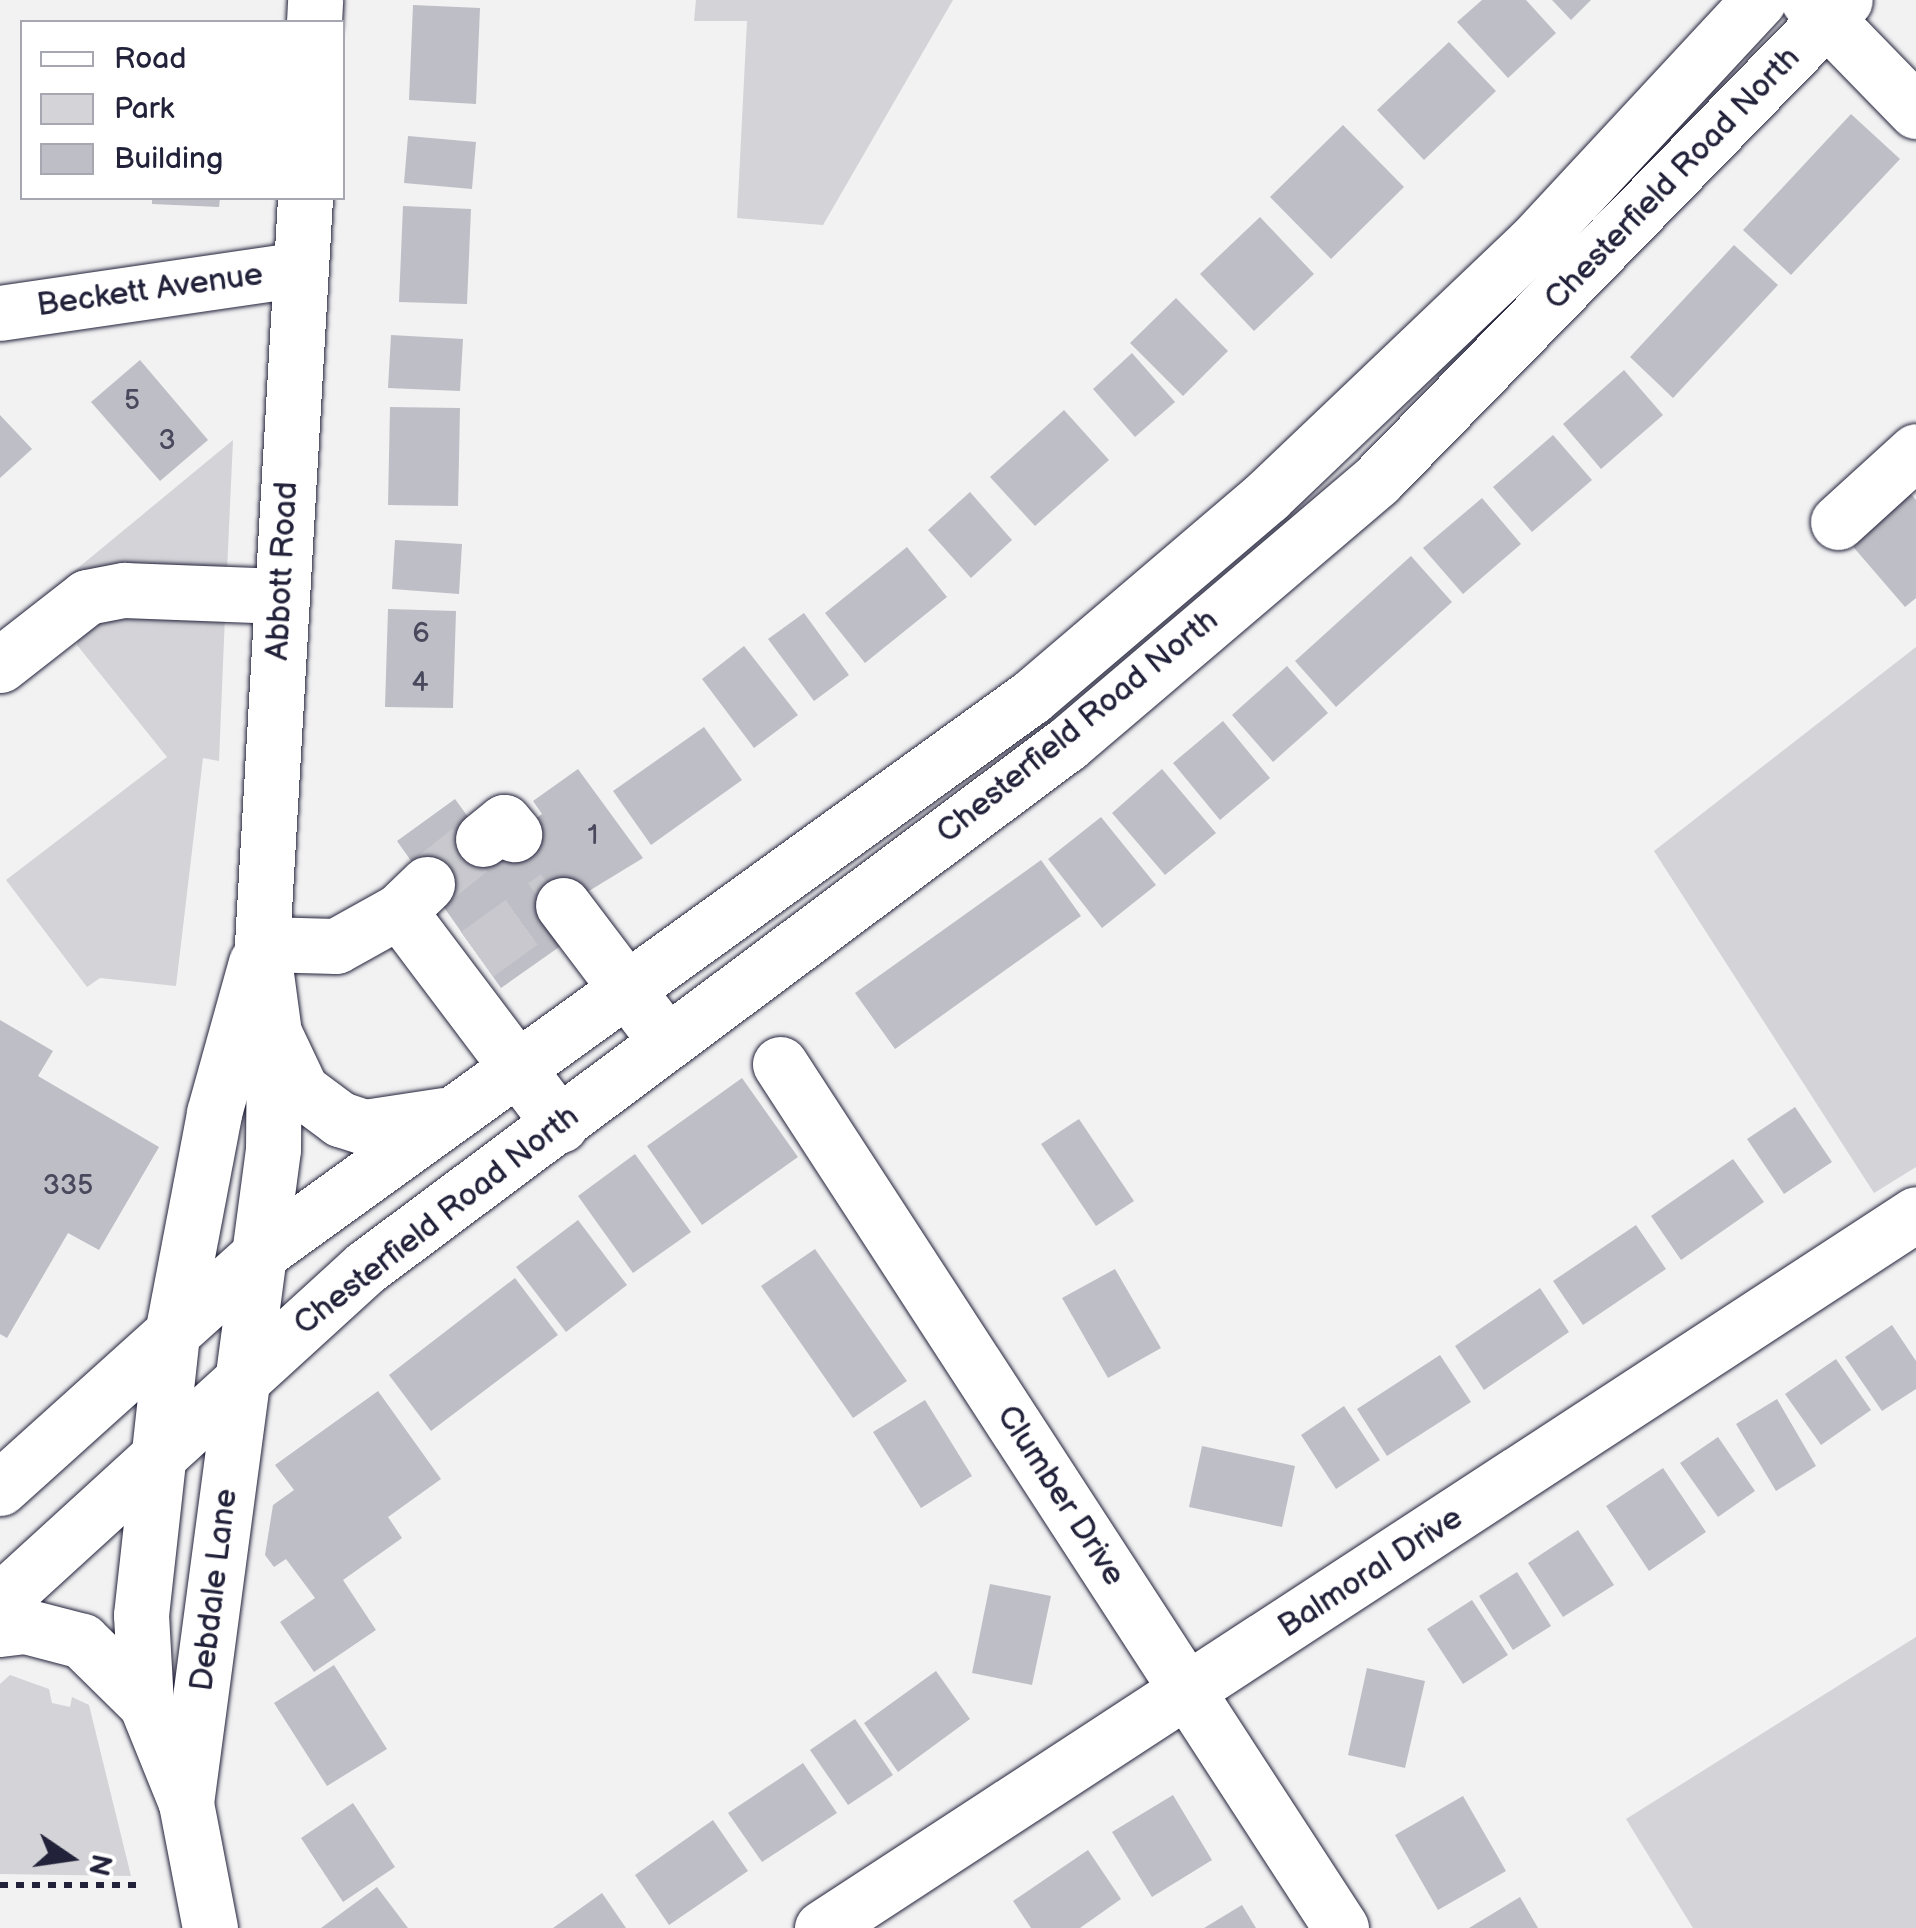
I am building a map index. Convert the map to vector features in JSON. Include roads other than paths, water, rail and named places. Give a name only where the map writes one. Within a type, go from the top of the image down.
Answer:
[{"type":"main road","name":"Chesterfield Road North","points":[[0,1488],[262,1252],[1032,697],[1267,496],[1487,286],[1759,0]]},
{"type":"main road","name":"Chesterfield Road North","points":[[0,1601],[156,1464],[243,1376],[366,1268],[1067,744],[1377,480],[1527,330],[1827,6]]},
{"type":"main road","points":[[1827,6],[1916,111]]},
{"type":"main road","name":"Abbott Road","points":[[262,1252],[274,1133],[274,1032],[262,944],[304,200]]},
{"type":"main road","name":"Beckett Avenue","points":[[0,314],[300,269]]},
{"type":"main road","points":[[1487,286],[1527,330]]},
{"type":"main road","points":[[1838,522],[1916,451]]},
{"type":"main road","points":[[0,665],[87,597],[124,590],[281,596]]},
{"type":"main road","points":[[262,944],[336,946],[413,897],[463,966],[520,1069],[560,1125]]},
{"type":"main road","points":[[563,905],[666,1041]]},
{"type":"main road","name":"Abbott Road","points":[[172,1334],[214,1113],[262,944]]},
{"type":"main road","points":[[274,1032],[301,1090],[340,1119],[365,1127],[411,1124],[466,1108]]},
{"type":"main road","name":"Clumber Drive","points":[[780,1064],[1340,1928]]},
{"type":"main road","name":"Balmoral Drive","points":[[822,1928],[1188,1694],[1916,1214]]},
{"type":"main road","name":"Debdale Lane","points":[[186,1803],[262,1252]]},
{"type":"main road","name":"Debdale Lane","points":[[172,1334],[141,1615],[146,1704],[186,1803],[210,1928]]},
{"type":"main road","points":[[0,1629],[25,1626],[82,1641],[146,1704]]},
{"type":"tunnel","points":[[427,884],[483,839]]},
{"type":"tunnel","points":[[477,954],[557,896]]}]
